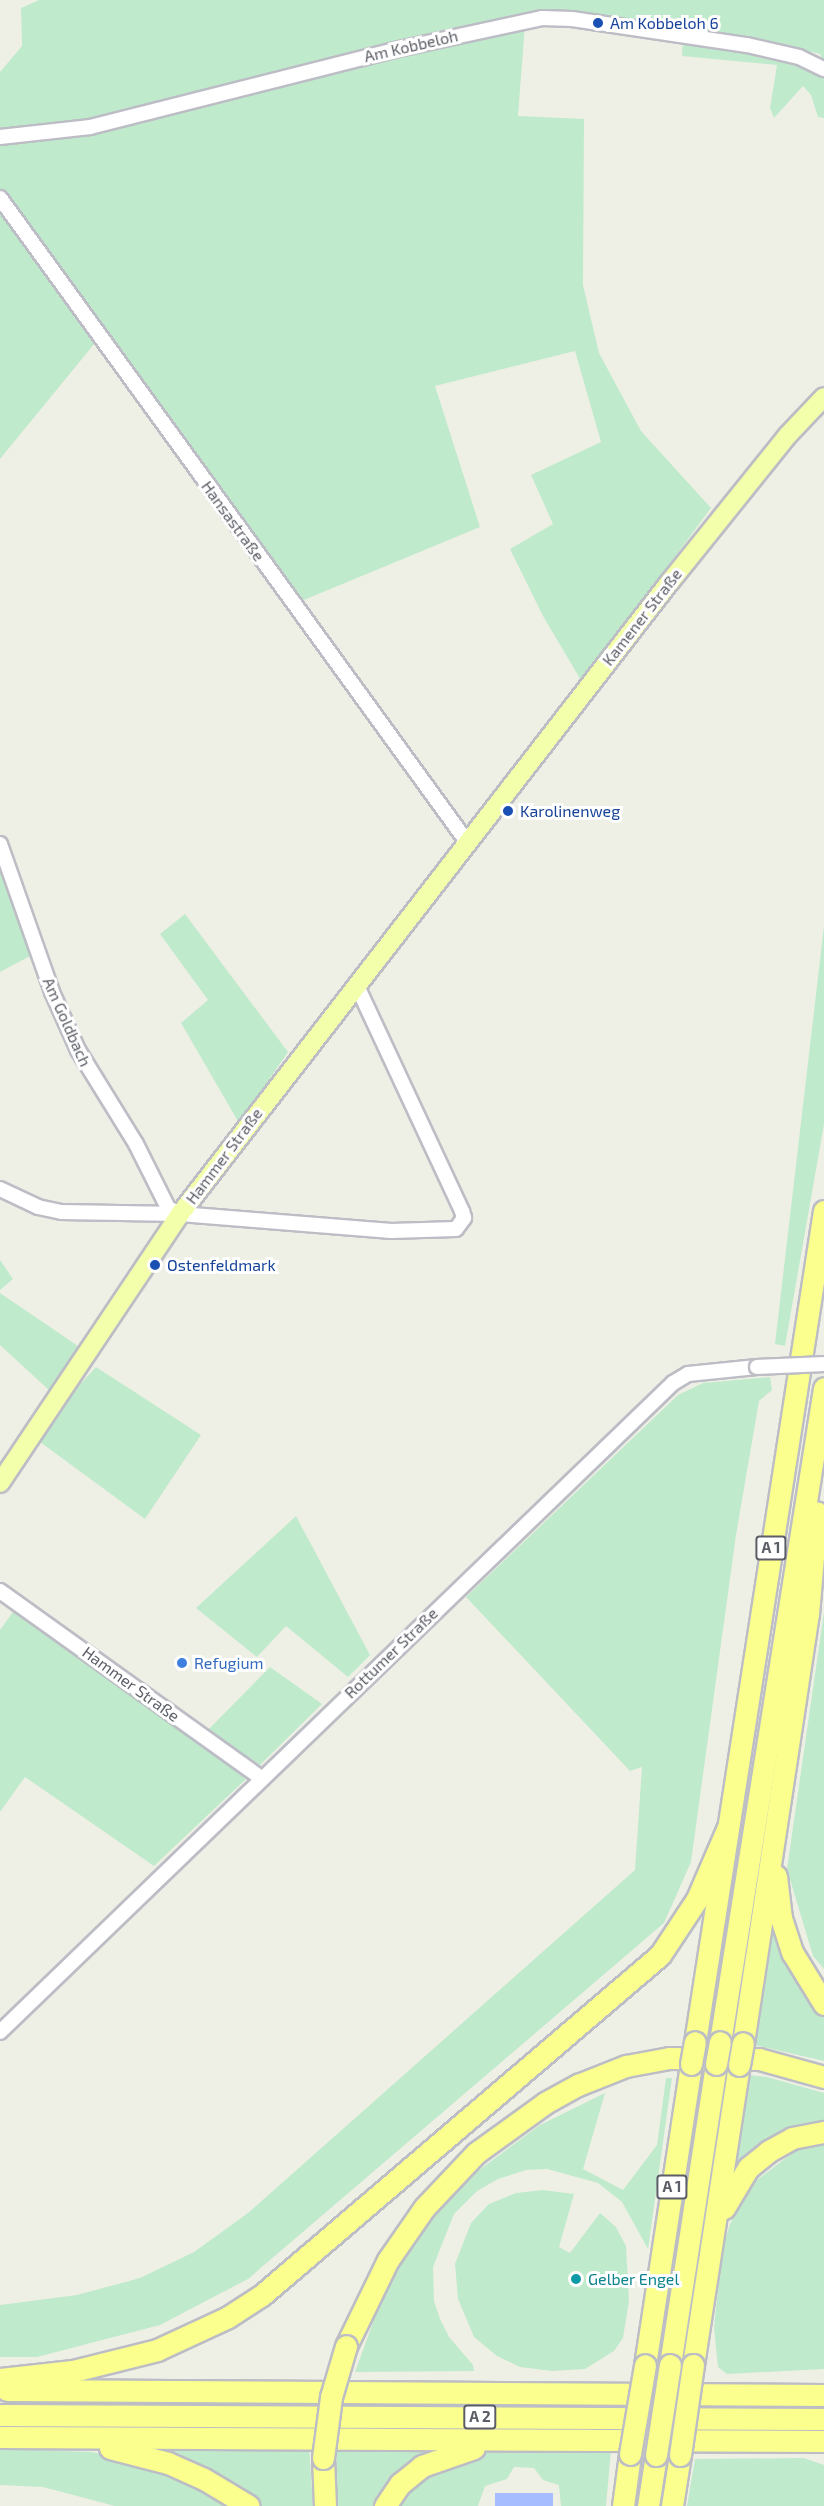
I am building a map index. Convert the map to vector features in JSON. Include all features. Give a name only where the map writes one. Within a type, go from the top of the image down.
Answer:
[{"type":"highway","name":"A 1","points":[[623,2506],[824,1211]]},
{"type":"highway","name":"A 1","points":[[648,2506],[824,1388]]},
{"type":"highway","points":[[672,2506],[808,1614],[820,1473],[820,1414]]},
{"type":"highway","points":[[776,1825],[781,1918],[792,1952],[824,2004]]},
{"type":"highway","points":[[0,2379],[73,2371],[157,2350],[228,2317],[262,2295],[660,1955],[697,1899],[728,1827]]},
{"type":"highway","points":[[325,2506],[323,2458],[332,2397],[346,2346],[388,2260],[424,2208],[476,2153],[545,2103],[578,2085],[626,2066],[669,2058],[759,2059],[824,2077]]},
{"type":"highway","points":[[711,2251],[724,2208],[748,2168],[792,2138],[824,2132]]},
{"type":"highway","points":[[738,2394],[824,2380]]},
{"type":"highway","name":"A 2","points":[[0,2390],[824,2395]]},
{"type":"highway","name":"A 2","points":[[0,2415],[824,2419]]},
{"type":"highway","points":[[0,2437],[824,2440]]},
{"type":"highway","points":[[56,2437],[168,2463],[204,2479],[249,2506]]},
{"type":"highway","points":[[385,2506],[411,2474],[449,2454],[483,2446],[593,2439]]},
{"type":"highway","points":[[783,2440],[824,2455]]},
{"type":"main road","name":"Kamener Straße","points":[[467,842],[669,582],[788,435],[824,397]]},
{"type":"main road","name":"Hammer Straße","points":[[0,1483],[180,1214],[467,842]]},
{"type":"street","name":"Am Kobbeloh","points":[[0,137],[90,127],[394,50],[542,18],[572,19],[747,45],[800,57],[824,69]]},
{"type":"street","name":"Hansastraße","points":[[0,198],[467,842]]},
{"type":"street","name":"Am Goldbach","points":[[0,844],[48,981],[78,1050],[136,1143],[168,1208],[180,1214]]},
{"type":"street","points":[[0,1189],[39,1207],[62,1212],[180,1214],[391,1232],[456,1229],[461,1224],[462,1210],[356,984]]},
{"type":"street","name":"Rottumer Straße","points":[[0,2032],[673,1383],[688,1374],[757,1367],[824,1364]]},
{"type":"street","name":"Hammer Straße","points":[[0,1590],[261,1779]]},
{"type":"green space","points":[[39,0],[824,0],[824,62],[820,54],[776,43],[626,19],[541,11],[525,25],[518,116],[584,119],[583,285],[599,353],[641,431],[711,508],[582,682],[543,616],[510,549],[553,524],[531,475],[601,442],[575,351],[435,386],[480,527],[299,602],[104,332],[0,459],[0,72],[22,46],[21,8]]},
{"type":"green space","points":[[683,40],[792,59],[819,71],[824,78],[824,118],[818,117],[811,95],[803,86],[774,118],[770,108],[777,65],[682,56]]},
{"type":"green space","points":[[0,852],[34,954],[0,972]]},
{"type":"green space","points":[[185,914],[288,1052],[239,1123],[181,1023],[208,1000],[160,934]]},
{"type":"green space","points":[[824,926],[824,1124],[785,1346],[775,1344]]},
{"type":"green space","points":[[0,1260],[13,1279],[0,1290]]},
{"type":"green space","points":[[0,1293],[78,1346],[51,1392],[0,1345]]},
{"type":"green space","points":[[96,1367],[201,1435],[145,1519],[40,1442],[63,1403]]},
{"type":"green space","points":[[770,1377],[772,1390],[759,1401],[736,1535],[691,1862],[664,1923],[248,2279],[160,2325],[37,2357],[0,2357],[0,2305],[77,2295],[140,2278],[194,2252],[248,2213],[635,1870],[642,1767],[630,1771],[466,1597],[678,1395],[703,1383]]},
{"type":"green space","points":[[296,1516],[370,1655],[348,1677],[286,1626],[257,1657],[196,1608]]},
{"type":"green space","points":[[15,1609],[246,1779],[154,1866],[25,1777],[0,1812],[0,1630]]},
{"type":"green space","points":[[824,1612],[824,1969],[813,1956],[787,1869]]},
{"type":"green space","points":[[270,1667],[322,1704],[260,1765],[208,1730]]},
{"type":"green space","points":[[769,1908],[806,1994],[824,2015],[824,2061],[750,2044]]},
{"type":"green space","points":[[748,2075],[767,2077],[824,2093],[824,2122],[787,2131],[729,2176]]},
{"type":"green space","points":[[666,2078],[672,2078],[648,2249],[622,2202],[598,2183],[547,2169],[526,2170],[498,2179],[477,2191],[454,2214],[433,2267],[434,2301],[440,2319],[449,2337],[473,2365],[474,2371],[355,2372],[387,2284],[408,2247],[456,2187],[540,2125],[605,2093],[583,2169],[623,2190],[657,2145]]},
{"type":"green space","points":[[824,2142],[824,2369],[727,2374],[718,2367],[714,2328],[722,2250],[730,2224],[753,2183],[795,2151]]},
{"type":"green space","points":[[543,2190],[574,2194],[559,2247],[570,2253],[600,2213],[616,2227],[626,2246],[629,2301],[623,2338],[614,2351],[585,2369],[552,2371],[520,2367],[497,2356],[474,2337],[458,2299],[455,2264],[471,2223],[489,2204],[516,2193]]},
{"type":"green space","points":[[123,2443],[309,2446],[313,2506],[260,2506]]},
{"type":"green space","points":[[337,2445],[445,2445],[377,2506],[333,2506],[331,2474],[336,2473]]},
{"type":"green space","points":[[523,2448],[611,2450],[606,2506],[561,2506],[559,2485],[543,2480],[534,2468],[514,2467],[507,2479],[485,2486],[478,2506],[390,2506],[401,2490],[460,2455]]},
{"type":"green space","points":[[0,2449],[91,2452],[141,2460],[240,2506],[115,2506],[43,2487],[0,2485]]},
{"type":"green space","points":[[804,2458],[824,2465],[824,2506],[687,2506],[695,2459]]},
{"type":"water","points":[[495,2493],[553,2493],[553,2506],[495,2506]]},
{"type":"place","name":"Am Kobbeloh 6","points":[[598,23]]},
{"type":"place","name":"Karolinenweg","points":[[508,811]]},
{"type":"place","name":"Ostenfeldmark","points":[[155,1265]]},
{"type":"place","name":"Refugium","points":[[182,1663]]},
{"type":"place","name":"Gelber Engel","points":[[576,2279]]}]
